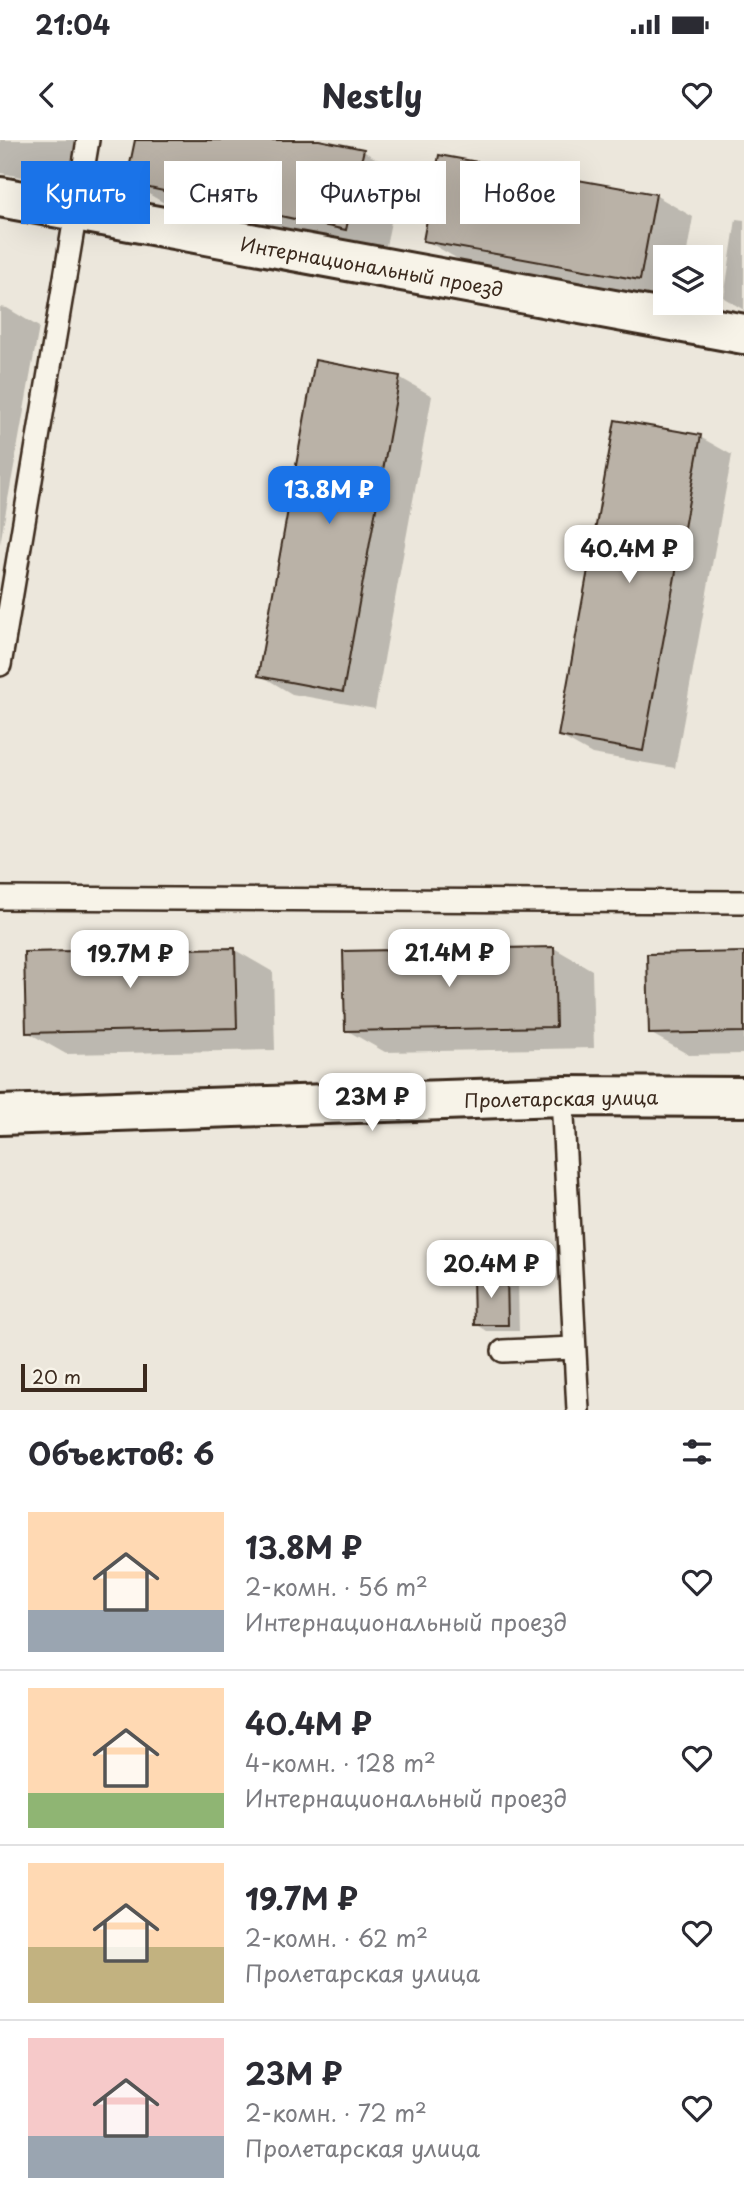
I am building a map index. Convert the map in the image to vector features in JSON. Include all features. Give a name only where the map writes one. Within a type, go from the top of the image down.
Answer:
[{"type":"street","name":"Интернациональный проезд","points":[[0,197],[21,201]]},
{"type":"street","name":"Интернациональный проезд","points":[[146,224],[744,334]]},
{"type":"street","name":"Пролетарская улица","points":[[0,1115],[562,1096],[744,1097]]},
{"type":"lane","points":[[84,161],[88,140]]},
{"type":"lane","points":[[0,665],[73,224]]},
{"type":"lane","points":[[0,898],[744,902]]},
{"type":"lane","points":[[562,1096],[578,1410]]},
{"type":"lane","points":[[503,1351],[574,1348]]},
{"type":"building","points":[[135,140],[319,140],[364,149],[361,161],[296,161],[296,219],[282,216],[282,161],[164,161],[164,191],[150,188],[150,161],[131,161]]},
{"type":"building","points":[[439,155],[472,161],[460,161],[460,224],[580,224],[580,180],[656,194],[640,280],[423,241],[426,224],[446,224],[446,161],[438,161]]},
{"type":"building","points":[[318,224],[347,224],[346,230]]},
{"type":"building","points":[[315,360],[400,376],[343,692],[258,676]]},
{"type":"building","points":[[615,420],[701,435],[643,751],[558,736]]},
{"type":"building","points":[[554,947],[556,1027],[345,1031],[343,951]]},
{"type":"building","points":[[235,948],[237,1028],[26,1033],[24,952]]},
{"type":"building","points":[[744,952],[744,1032],[649,1034],[647,954]]},
{"type":"building","points":[[507,1274],[508,1325],[474,1325],[473,1276]]}]
